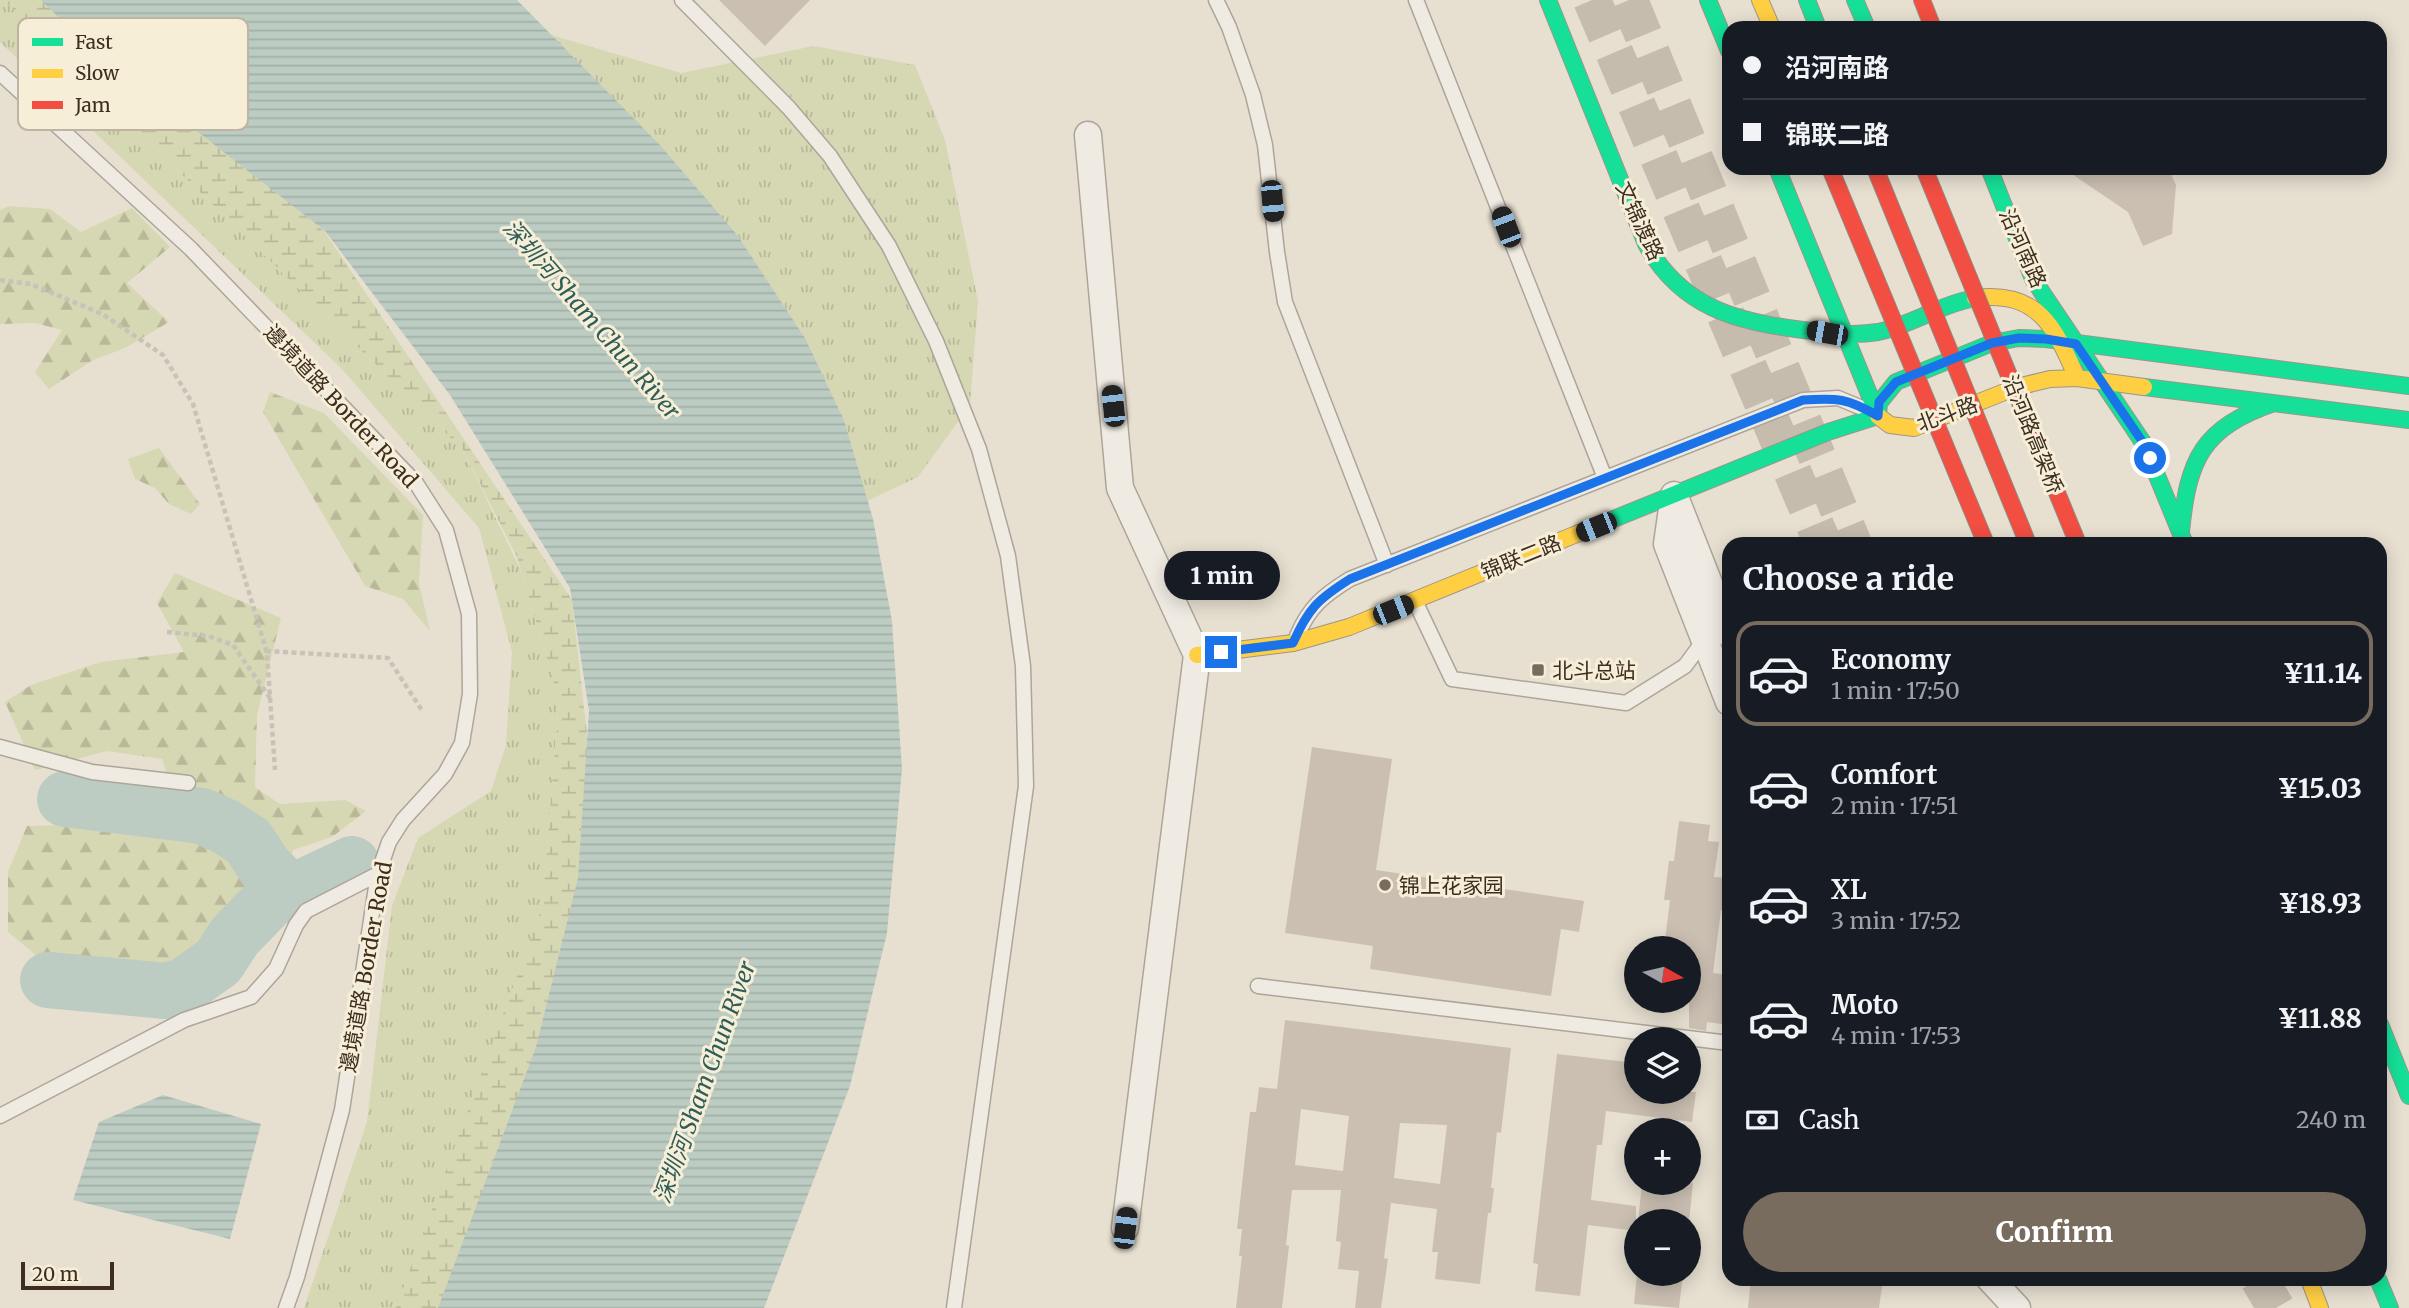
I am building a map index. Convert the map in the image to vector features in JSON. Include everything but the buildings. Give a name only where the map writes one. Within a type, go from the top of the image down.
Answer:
[{"type":"main road","name":"文锦渡路","points":[[1548,0],[1643,234],[1669,278],[1690,296],[1717,310],[1743,318],[1860,335],[1880,332],[1972,298],[1997,296],[2024,301],[2046,318],[2069,342],[2077,378]]},
{"type":"main road","points":[[1708,0],[1722,34]]},
{"type":"main road","points":[[1760,0],[1769,21]]},
{"type":"main road","points":[[1807,0],[1815,21]]},
{"type":"main road","points":[[1855,0],[1864,21]]},
{"type":"main road","points":[[1922,0],[1930,21]]},
{"type":"main road","points":[[1780,175],[1878,416]]},
{"type":"main road","points":[[1833,175],[1983,537]]},
{"type":"main road","points":[[1878,175],[2025,537]]},
{"type":"main road","name":"沿河路高架桥","points":[[1927,175],[2075,537]]},
{"type":"main road","name":"沿河南路","points":[[1992,175],[2033,279],[2069,342],[2101,380],[2144,444],[2182,537]]},
{"type":"main road","points":[[1878,416],[1879,402],[1896,382],[1992,343],[2019,338],[2069,342],[2409,386]]},
{"type":"main road","name":"北斗路","points":[[1878,416],[1890,425],[1914,428],[2017,387],[2050,379],[2077,378],[2409,421]]},
{"type":"main road","points":[[2183,537],[2183,500],[2191,472],[2206,447],[2222,428],[2244,414],[2274,403]]},
{"type":"main road","name":"锦联二路","points":[[1197,655],[1293,643],[1349,627],[1828,432],[1878,416]]},
{"type":"main road","points":[[2387,1041],[2409,1096]]},
{"type":"main road","points":[[2312,1286],[2320,1308]]},
{"type":"main road","points":[[2381,1286],[2390,1308]]},
{"type":"street","points":[[1088,135],[1120,488],[1197,655],[1125,1228]]},
{"type":"street","points":[[1674,495],[1667,544],[1718,629],[1722,656]]},
{"type":"street","points":[[1985,1286],[1993,1308]]},
{"type":"street","points":[[1997,1286],[2017,1308]]},
{"type":"lane","points":[[682,0],[789,108],[830,156],[889,246],[936,341],[979,449],[1008,556],[1023,666],[1026,786],[954,1308]]},
{"type":"lane","points":[[1216,0],[1241,61],[1265,145],[1285,302],[1387,565]]},
{"type":"lane","points":[[1416,0],[1605,478]]},
{"type":"lane","name":"邊境道路 Border Road","points":[[0,73],[18,90]]},
{"type":"lane","name":"邊境道路 Border Road","points":[[62,130],[191,249],[416,483],[446,530],[469,614],[470,694],[461,743],[445,774],[403,820],[389,842],[379,874],[342,1110],[297,1277],[286,1308]]},
{"type":"lane","points":[[1293,643],[1304,618],[1324,595],[1350,579],[1803,400],[1838,398],[1878,416]]},
{"type":"lane","points":[[1415,601],[1452,679],[1626,703],[1685,666],[1718,629]]},
{"type":"lane","points":[[0,747],[92,772],[188,783]]},
{"type":"lane","points":[[0,1116],[184,1020],[251,997],[276,969],[296,925],[306,911],[379,874]]},
{"type":"lane","points":[[1258,986],[1722,1041]]},
{"type":"path","points":[[0,281],[31,284],[102,314],[163,355],[193,404],[267,651],[275,770]]},
{"type":"path","points":[[167,632],[208,636],[233,645],[271,699]]},
{"type":"path","points":[[267,651],[388,658],[423,712]]},
{"type":"green space","points":[[0,0],[4,0],[22,18],[18,18],[18,59],[0,42]]},
{"type":"green space","points":[[4,0],[61,0],[81,18],[22,18]]},
{"type":"green space","points":[[551,35],[681,73],[814,46],[915,65],[945,140],[978,301],[970,405],[918,477],[867,501],[844,420],[805,338],[738,236]]},
{"type":"green space","points":[[92,130],[137,130],[463,450],[521,571],[559,700],[542,907],[397,1308],[304,1308],[367,1122],[392,906],[418,838],[491,791],[506,745],[512,652],[479,528],[342,369]]},
{"type":"green space","points":[[137,130],[209,130],[324,231],[572,600],[597,824],[553,1020],[448,1308],[396,1308],[542,907],[559,700],[517,557],[463,450]]},
{"type":"green space","points":[[9,206],[50,209],[81,232],[132,208],[170,247],[127,283],[169,322],[125,348],[93,360],[49,389],[35,372],[62,330],[35,323],[0,324],[0,210]]},
{"type":"green space","points":[[270,392],[324,413],[423,515],[419,583],[430,631],[403,599],[365,586],[263,412]]},
{"type":"green space","points":[[159,448],[200,504],[191,514],[169,504],[155,488],[135,479],[128,459]]},
{"type":"green space","points":[[175,573],[281,618],[257,715],[255,787],[280,804],[345,800],[366,811],[332,837],[293,850],[280,915],[243,974],[140,971],[37,956],[8,932],[8,872],[27,826],[153,823],[173,793],[162,759],[107,751],[35,770],[5,702],[31,685],[101,662],[184,652],[157,603]]},
{"type":"water","name":"深圳河 Sham Chun River","points":[[41,0],[517,0],[659,144],[738,236],[805,338],[844,420],[873,519],[892,621],[902,769],[887,933],[850,1086],[764,1308],[438,1308],[536,1047],[578,878],[589,711],[570,588],[450,395],[325,231],[196,130],[248,130],[248,18],[59,18]]},
{"type":"water","points":[[163,1095],[261,1124],[230,1239],[73,1200],[99,1122]]},
{"type":"waterway","points":[[65,799],[202,816],[248,841],[265,867],[290,892]]},
{"type":"waterway","points":[[48,980],[165,991],[184,986],[218,962],[235,936],[271,899],[352,864]]},
{"type":"tunnel","points":[[1592,0],[1820,537]]},
{"type":"tunnel","points":[[1629,0],[1850,537]]},
{"type":"tunnel","points":[[2263,1286],[2276,1308]]},
{"type":"traffic: fast","points":[[1548,0],[1646,244],[1660,265],[1693,297],[1712,308],[1755,322],[1850,334],[1891,329],[1975,298]]},
{"type":"traffic: fast","points":[[1708,0],[1722,34]]},
{"type":"traffic: fast","points":[[1807,0],[1815,21]]},
{"type":"traffic: fast","points":[[1855,0],[1864,21]]},
{"type":"traffic: fast","points":[[1780,175],[1878,416]]},
{"type":"traffic: fast","points":[[1992,175],[2033,279],[2144,444],[2182,537]]},
{"type":"traffic: fast","points":[[1878,416],[1879,403],[1896,382],[1992,343],[2019,338],[2046,339],[2409,386]]},
{"type":"traffic: fast","points":[[2144,387],[2409,420]]},
{"type":"traffic: fast","points":[[2181,532],[2188,485],[2203,450],[2230,423],[2274,403]]},
{"type":"traffic: fast","points":[[1579,533],[1828,432],[1878,416]]},
{"type":"traffic: fast","points":[[2387,1041],[2409,1096]]},
{"type":"traffic: fast","points":[[2381,1286],[2390,1308]]},
{"type":"traffic: slow","points":[[1760,0],[1769,21]]},
{"type":"traffic: slow","points":[[1975,298],[1997,297],[2029,306],[2052,328],[2077,378]]},
{"type":"traffic: slow","points":[[1878,416],[1890,425],[1914,428],[2017,387],[2050,379],[2077,378],[2144,387]]},
{"type":"traffic: slow","points":[[1197,655],[1293,643],[1349,627],[1579,533]]},
{"type":"traffic: slow","points":[[2312,1286],[2320,1308]]},
{"type":"traffic: jam","points":[[1922,0],[1930,21]]},
{"type":"traffic: jam","points":[[1833,175],[1983,537]]},
{"type":"traffic: jam","points":[[1878,175],[2025,537]]},
{"type":"traffic: jam","points":[[1927,175],[2075,537]]},
{"type":"place","name":"北斗总站","points":[[1538,670]]},
{"type":"place","name":"锦上花家园","points":[[1385,885]]},
{"type":"route","points":[[1221,652],[1293,643],[1304,618],[1324,595],[1350,579],[1803,400],[1838,398],[1878,416],[1879,402],[1896,382],[1992,343],[2019,338],[2076,344],[2144,444],[2150,458]]}]
